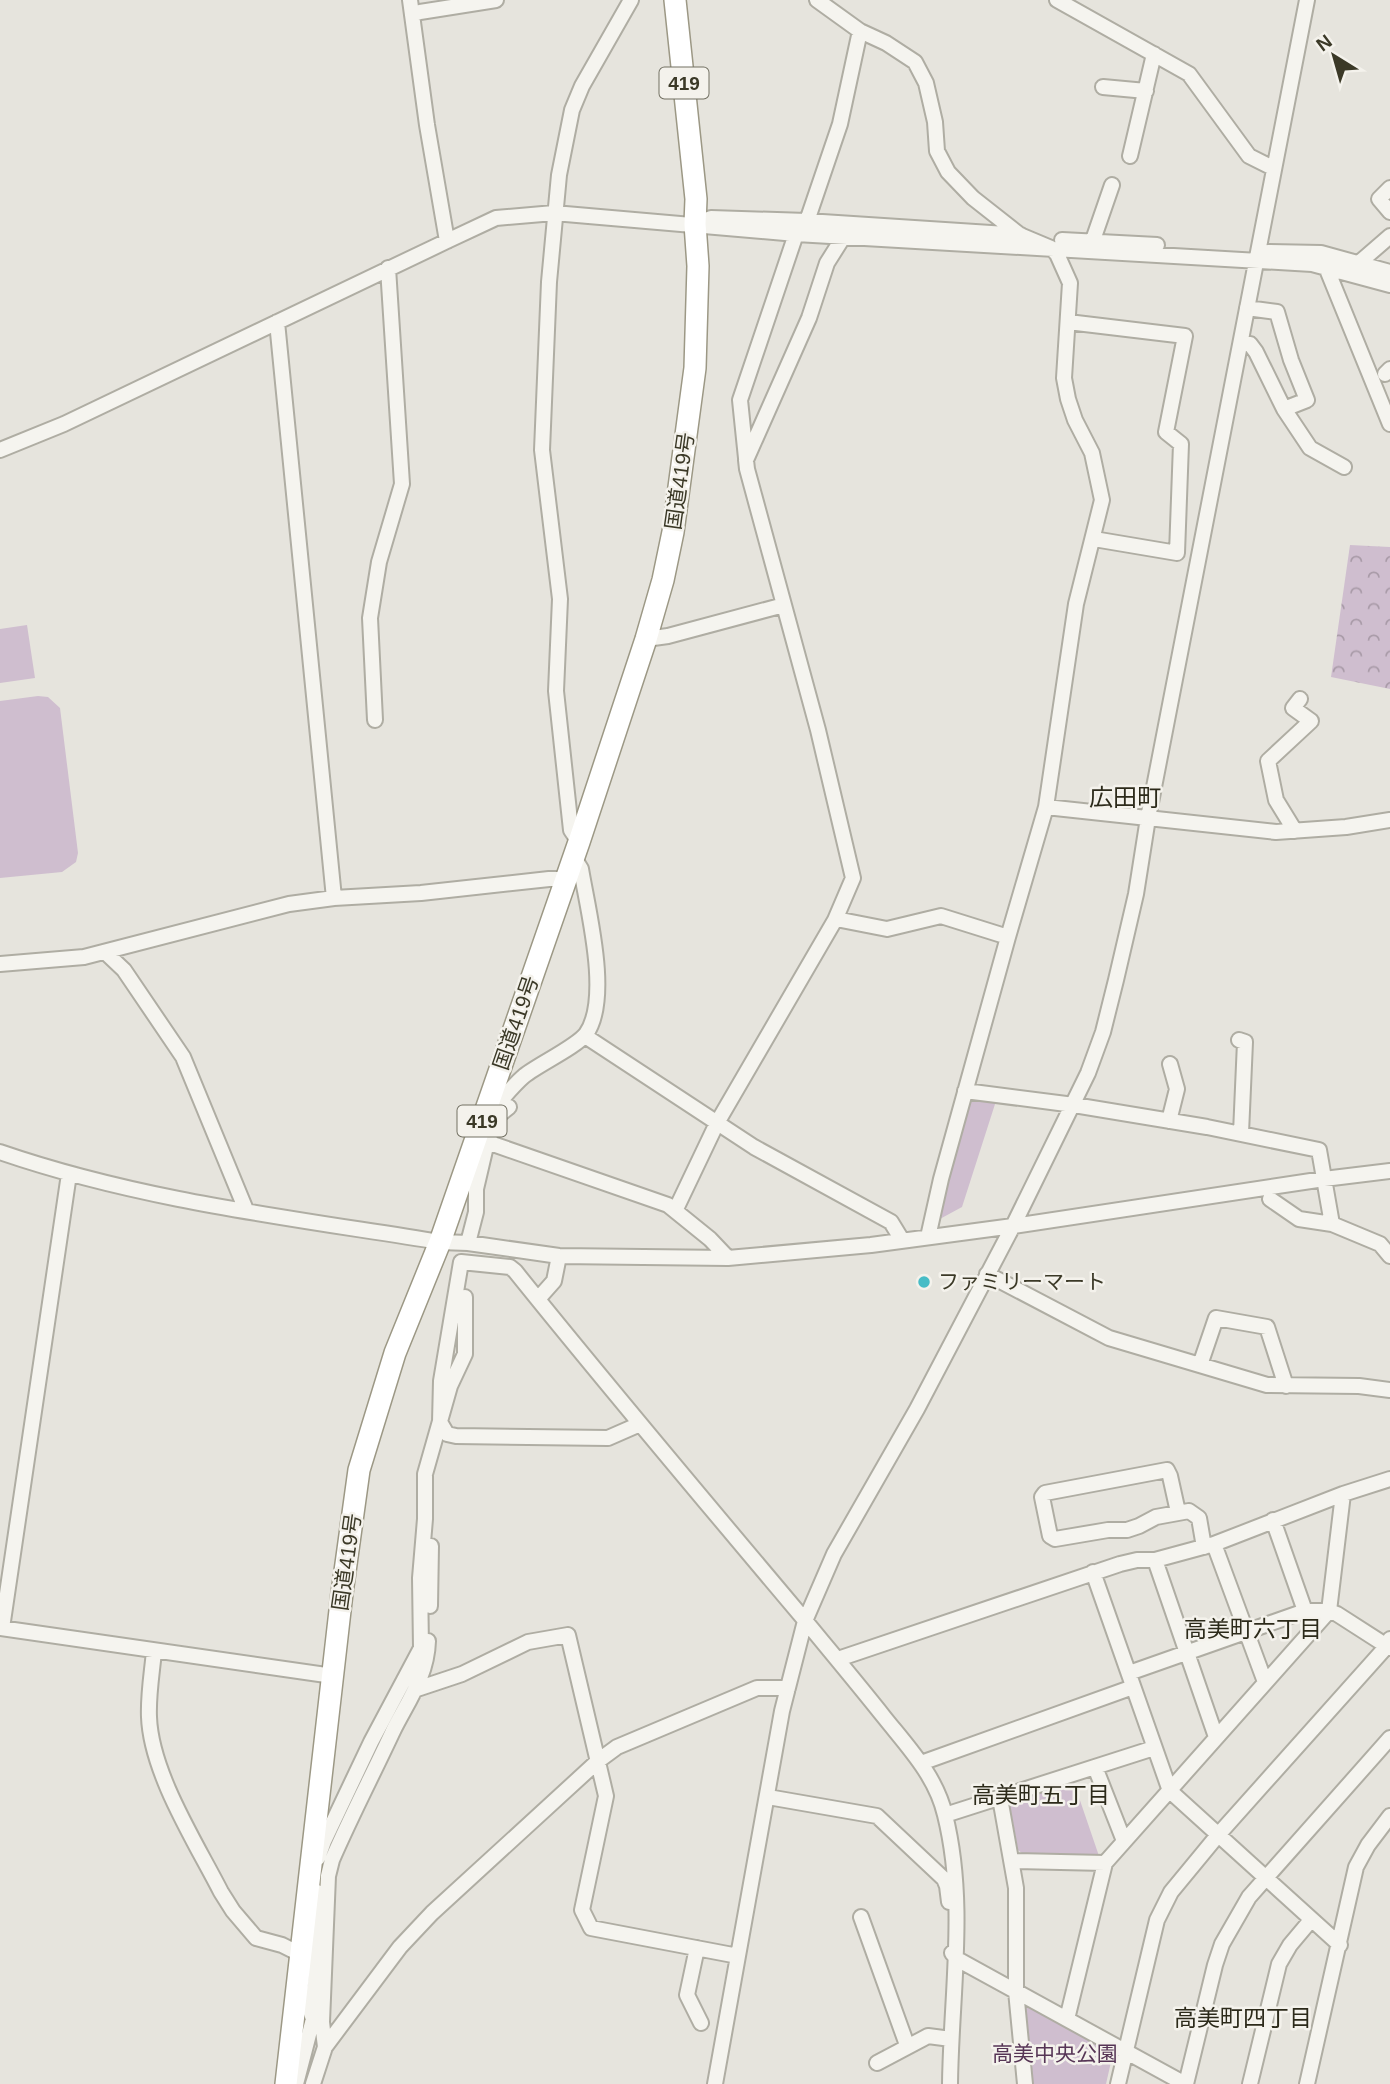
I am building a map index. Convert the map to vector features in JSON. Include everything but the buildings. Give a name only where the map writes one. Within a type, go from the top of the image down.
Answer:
[{"type":"highway","name":"国道419号","points":[[286,2084],[359,1470],[395,1353],[481,1141],[483,1119],[646,639],[673,532],[695,368],[698,266],[696,199],[675,0]]},
{"type":"street","points":[[410,0],[447,241]]},
{"type":"street","points":[[412,15],[496,0]]},
{"type":"street","points":[[468,1243],[476,1212],[481,1141],[499,1115],[510,1106],[516,1091],[588,1039],[595,1018],[599,985],[581,869],[571,830],[556,691],[559,599],[542,450],[554,213],[572,110],[582,86],[631,0]]},
{"type":"street","points":[[817,0],[860,31],[887,43],[915,62],[926,83],[935,122],[937,151],[948,172],[973,198],[1020,235],[1051,248],[1060,259],[1070,283],[1065,379],[1068,399],[1074,420],[1093,453],[1102,500],[1076,604],[1046,807],[965,1091],[928,1237]]},
{"type":"street","points":[[1057,0],[1189,74],[1249,156],[1273,168]]},
{"type":"street","points":[[715,2084],[788,1688],[805,1621],[834,1554],[917,1409],[1013,1226],[1074,1105],[1103,1032],[1136,894],[1148,818],[1307,0]]},
{"type":"street","points":[[676,1209],[716,1123],[836,919],[853,878],[747,469],[740,400],[796,234],[807,221],[840,124],[860,31]]},
{"type":"street","points":[[1130,156],[1154,54]]},
{"type":"street","points":[[1103,87],[1146,90]]},
{"type":"street","points":[[1093,240],[1112,185]]},
{"type":"street","points":[[1390,188],[1379,199],[1390,212]]},
{"type":"street","points":[[0,450],[64,424],[496,218],[554,213],[796,234],[1051,248],[1258,257],[1321,253],[1390,272]]},
{"type":"street","points":[[695,224],[711,218],[807,221],[1020,235],[1058,240],[1093,240],[1312,264],[1390,285]]},
{"type":"street","points":[[746,460],[809,318],[827,263],[844,236]]},
{"type":"street","points":[[1360,262],[1390,236]]},
{"type":"street","points":[[1326,267],[1390,424]]},
{"type":"street","points":[[375,720],[370,618],[379,562],[402,484],[388,268]]},
{"type":"street","points":[[1247,308],[1277,312],[1291,360],[1307,400],[1284,409]]},
{"type":"street","points":[[277,322],[334,898]]},
{"type":"street","points":[[1068,322],[1185,335],[1166,432],[1181,444],[1177,553],[1094,539]]},
{"type":"street","points":[[1241,343],[1250,344],[1256,352],[1284,409],[1310,448],[1344,467]]},
{"type":"street","points":[[646,639],[668,636],[784,605]]},
{"type":"street","points":[[1294,831],[1276,800],[1268,761],[1311,721],[1293,708],[1300,699]]},
{"type":"street","points":[[1046,807],[1276,832],[1346,827],[1390,820]]},
{"type":"street","points":[[0,964],[84,957],[289,904],[566,879]]},
{"type":"street","points":[[836,919],[887,929],[936,915],[1008,937]]},
{"type":"street","points":[[105,952],[124,970],[183,1057],[246,1210]]},
{"type":"street","points":[[483,1119],[513,1085],[588,1039]]},
{"type":"street","points":[[588,1039],[754,1147],[891,1222],[902,1240]]},
{"type":"street","points":[[1239,1040],[1245,1042],[1241,1133]]},
{"type":"street","points":[[1169,1121],[1177,1089],[1170,1064]]},
{"type":"street","points":[[965,1091],[1074,1105],[1241,1133],[1319,1150],[1332,1224]]},
{"type":"street","points":[[481,1141],[676,1209],[728,1258]]},
{"type":"street","points":[[0,1152],[69,1174],[148,1194],[440,1242],[468,1243],[559,1256],[728,1258],[872,1245],[1390,1171]]},
{"type":"street","points":[[69,1174],[1,1628],[333,1676]]},
{"type":"street","points":[[1270,1199],[1299,1219],[1332,1224],[1380,1244],[1390,1256]]},
{"type":"street","points":[[538,1299],[554,1281],[559,1256]]},
{"type":"street","points":[[325,2047],[322,2022],[328,1876],[332,1860],[417,1689],[426,1663],[435,1476],[444,1428],[441,1381],[461,1262],[469,1262],[510,1267],[838,1659],[921,1763],[933,1783],[945,1815],[956,1881],[957,1959],[950,2084]]},
{"type":"street","points":[[988,1274],[1109,1338],[1267,1385],[1349,1385],[1390,1390]]},
{"type":"street","points":[[1200,1365],[1216,1318],[1267,1327],[1286,1386]]},
{"type":"street","points":[[444,1428],[469,1437],[608,1438],[640,1424]]},
{"type":"street","points":[[296,2084],[313,2019],[310,2010],[315,1982],[317,1862],[371,1742],[421,1648],[420,1578],[425,1519],[425,1474],[444,1428]]},
{"type":"street","points":[[1178,1512],[1167,1470],[1045,1493],[1042,1497],[1050,1536],[1055,1539],[1108,1530],[1127,1530],[1156,1517],[1192,1512],[1199,1518],[1265,1682]]},
{"type":"street","points":[[838,1659],[1093,1572],[1209,1546],[1343,1494],[1390,1479]]},
{"type":"street","points":[[1067,2019],[1105,1863],[1329,1611],[1343,1494]]},
{"type":"street","points":[[1273,1520],[1306,1611]]},
{"type":"street","points":[[1155,1560],[1216,1737]]},
{"type":"street","points":[[1093,1572],[1170,1791],[1340,1945]]},
{"type":"street","points":[[921,1763],[1131,1680],[1186,1654],[1306,1611],[1329,1611],[1389,1645],[1218,1835],[1171,1892],[1157,1920],[1118,2084]]},
{"type":"street","points":[[417,1689],[462,1674],[528,1642],[568,1635],[606,1796],[582,1910],[591,1928],[738,1956]]},
{"type":"street","points":[[154,1651],[149,1718],[163,1776],[233,1911],[256,1938],[282,1945],[300,1954]]},
{"type":"street","points":[[313,2084],[325,2047],[400,1947],[432,1913],[598,1761],[617,1747],[757,1688],[788,1688]]},
{"type":"street","points":[[768,1797],[877,1816],[944,1880],[947,1886],[948,1947],[957,1959],[1125,2050],[1163,2079],[1186,2084],[1222,1944],[1249,1897],[1390,1738]]},
{"type":"street","points":[[945,1815],[1154,1748]]},
{"type":"street","points":[[1096,1767],[1124,1841]]},
{"type":"street","points":[[1000,1798],[1016,1888],[1016,1991],[1025,2084]]},
{"type":"street","points":[[1307,2084],[1356,1867],[1368,1845],[1390,1816]]},
{"type":"street","points":[[1012,1861],[1105,1863]]},
{"type":"street","points":[[861,1917],[907,2045]]},
{"type":"street","points":[[1250,2084],[1279,1964],[1290,1945],[1311,1920]]},
{"type":"street","points":[[697,1948],[687,1995],[701,2023]]},
{"type":"street","points":[[877,2063],[928,2036],[951,2039]]},
{"type":"green space","points":[[1350,545],[1390,547],[1390,689],[1331,677]]},
{"type":"green space","points":[[27,625],[35,678],[0,683],[0,629]]},
{"type":"green space","points":[[48,697],[60,708],[78,853],[76,862],[62,872],[0,878],[0,701]]},
{"type":"green space","points":[[969,1099],[996,1101],[962,1207],[938,1220]]},
{"type":"green space","points":[[1072,1777],[1099,1856],[1023,1854],[1018,1850],[1009,1801]]},
{"type":"green space","name":"高美中央公園","points":[[1027,2005],[1111,2048],[1113,2053],[1106,2084],[1027,2084],[1019,2011]]},
{"type":"place","name":"ファミリーマート","points":[[924,1282]]},
{"type":"district","name":"広田町","points":[[1125,798]]},
{"type":"district","name":"高美町六丁目","points":[[1253,1629]]},
{"type":"district","name":"高美町五丁目","points":[[1041,1795]]},
{"type":"district","name":"高美町四丁目","points":[[1243,2018]]}]
